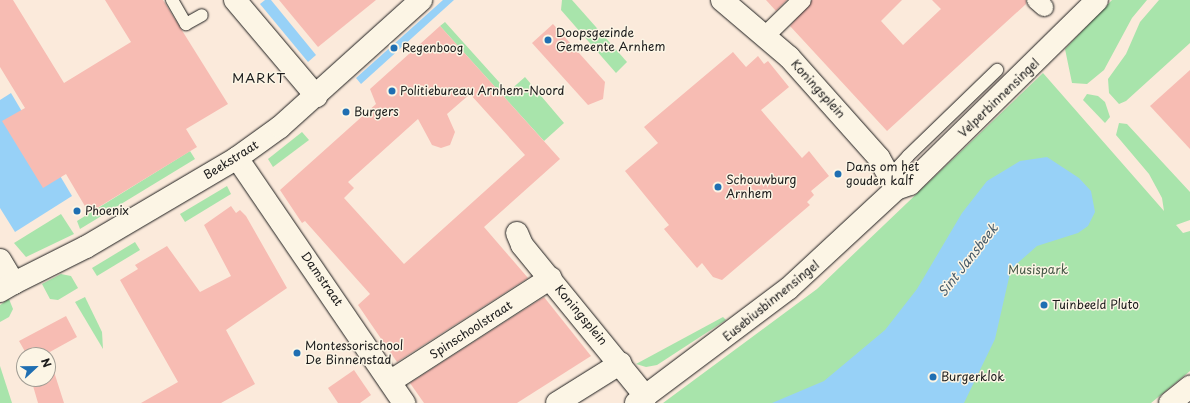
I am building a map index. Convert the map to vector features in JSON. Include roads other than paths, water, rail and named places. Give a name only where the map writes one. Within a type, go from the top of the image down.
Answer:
[{"type":"street","points":[[235,0],[316,96]]},
{"type":"street","name":"Beekstraat","points":[[7,287],[86,247],[237,158],[316,96],[421,0]]},
{"type":"street","points":[[766,35],[802,0]]},
{"type":"street","name":"Velperbinnensingel","points":[[896,189],[910,184],[1097,0]]},
{"type":"street","name":"Koningsplein","points":[[723,1],[766,35],[789,57],[878,158],[896,189]]},
{"type":"street","name":"Damstraat","points":[[237,158],[391,381],[404,403]]},
{"type":"street","name":"Eusebiusbinnensingel","points":[[641,400],[814,268],[896,189]]},
{"type":"street","name":"Koningsplein","points":[[517,233],[522,245],[621,363],[641,400]]},
{"type":"street","points":[[0,260],[7,287]]},
{"type":"street","name":"Spinschoolstraat","points":[[391,381],[551,278]]},
{"type":"street","points":[[557,403],[621,363]]},
{"type":"street","points":[[1170,403],[1190,387]]},
{"type":"lane","points":[[172,0],[186,24],[202,15]]},
{"type":"lane","points":[[896,189],[897,168],[997,70]]},
{"type":"water","points":[[265,0],[271,0],[316,55],[308,62],[260,4]]},
{"type":"water","points":[[443,0],[454,0],[361,84],[356,78]]},
{"type":"water","points":[[11,93],[72,196],[15,232],[0,208],[0,100]]},
{"type":"water","name":"Sint Jansbeek","points":[[1047,157],[1079,178],[1091,191],[1095,212],[1088,226],[1078,233],[1037,246],[1011,269],[995,339],[964,403],[772,403],[824,381],[885,330],[917,289],[962,213],[987,181],[1020,161]]},
{"type":"place","name":"Doopsgezinde Gemeente Arnhem","points":[[548,40]]},
{"type":"place","name":"Regenboog","points":[[394,48]]},
{"type":"place","name":"Politiebureau Arnhem-Noord","points":[[392,91]]},
{"type":"place","name":"Burgers","points":[[346,112]]},
{"type":"place","name":"Dans om het gouden kalf","points":[[838,174]]},
{"type":"place","name":"Schouwburg Arnhem","points":[[718,187]]},
{"type":"place","name":"Phoenix","points":[[77,211]]},
{"type":"place","name":"Tuinbeeld Pluto","points":[[1044,305]]},
{"type":"place","name":"Montessorischool De Binnenstad","points":[[297,353]]},
{"type":"place","name":"Burgerklok","points":[[933,377]]},
{"type":"district","name":"MARKT","points":[[259,78]]},
{"type":"park label","name":"Musispark","points":[[1038,270]]}]
